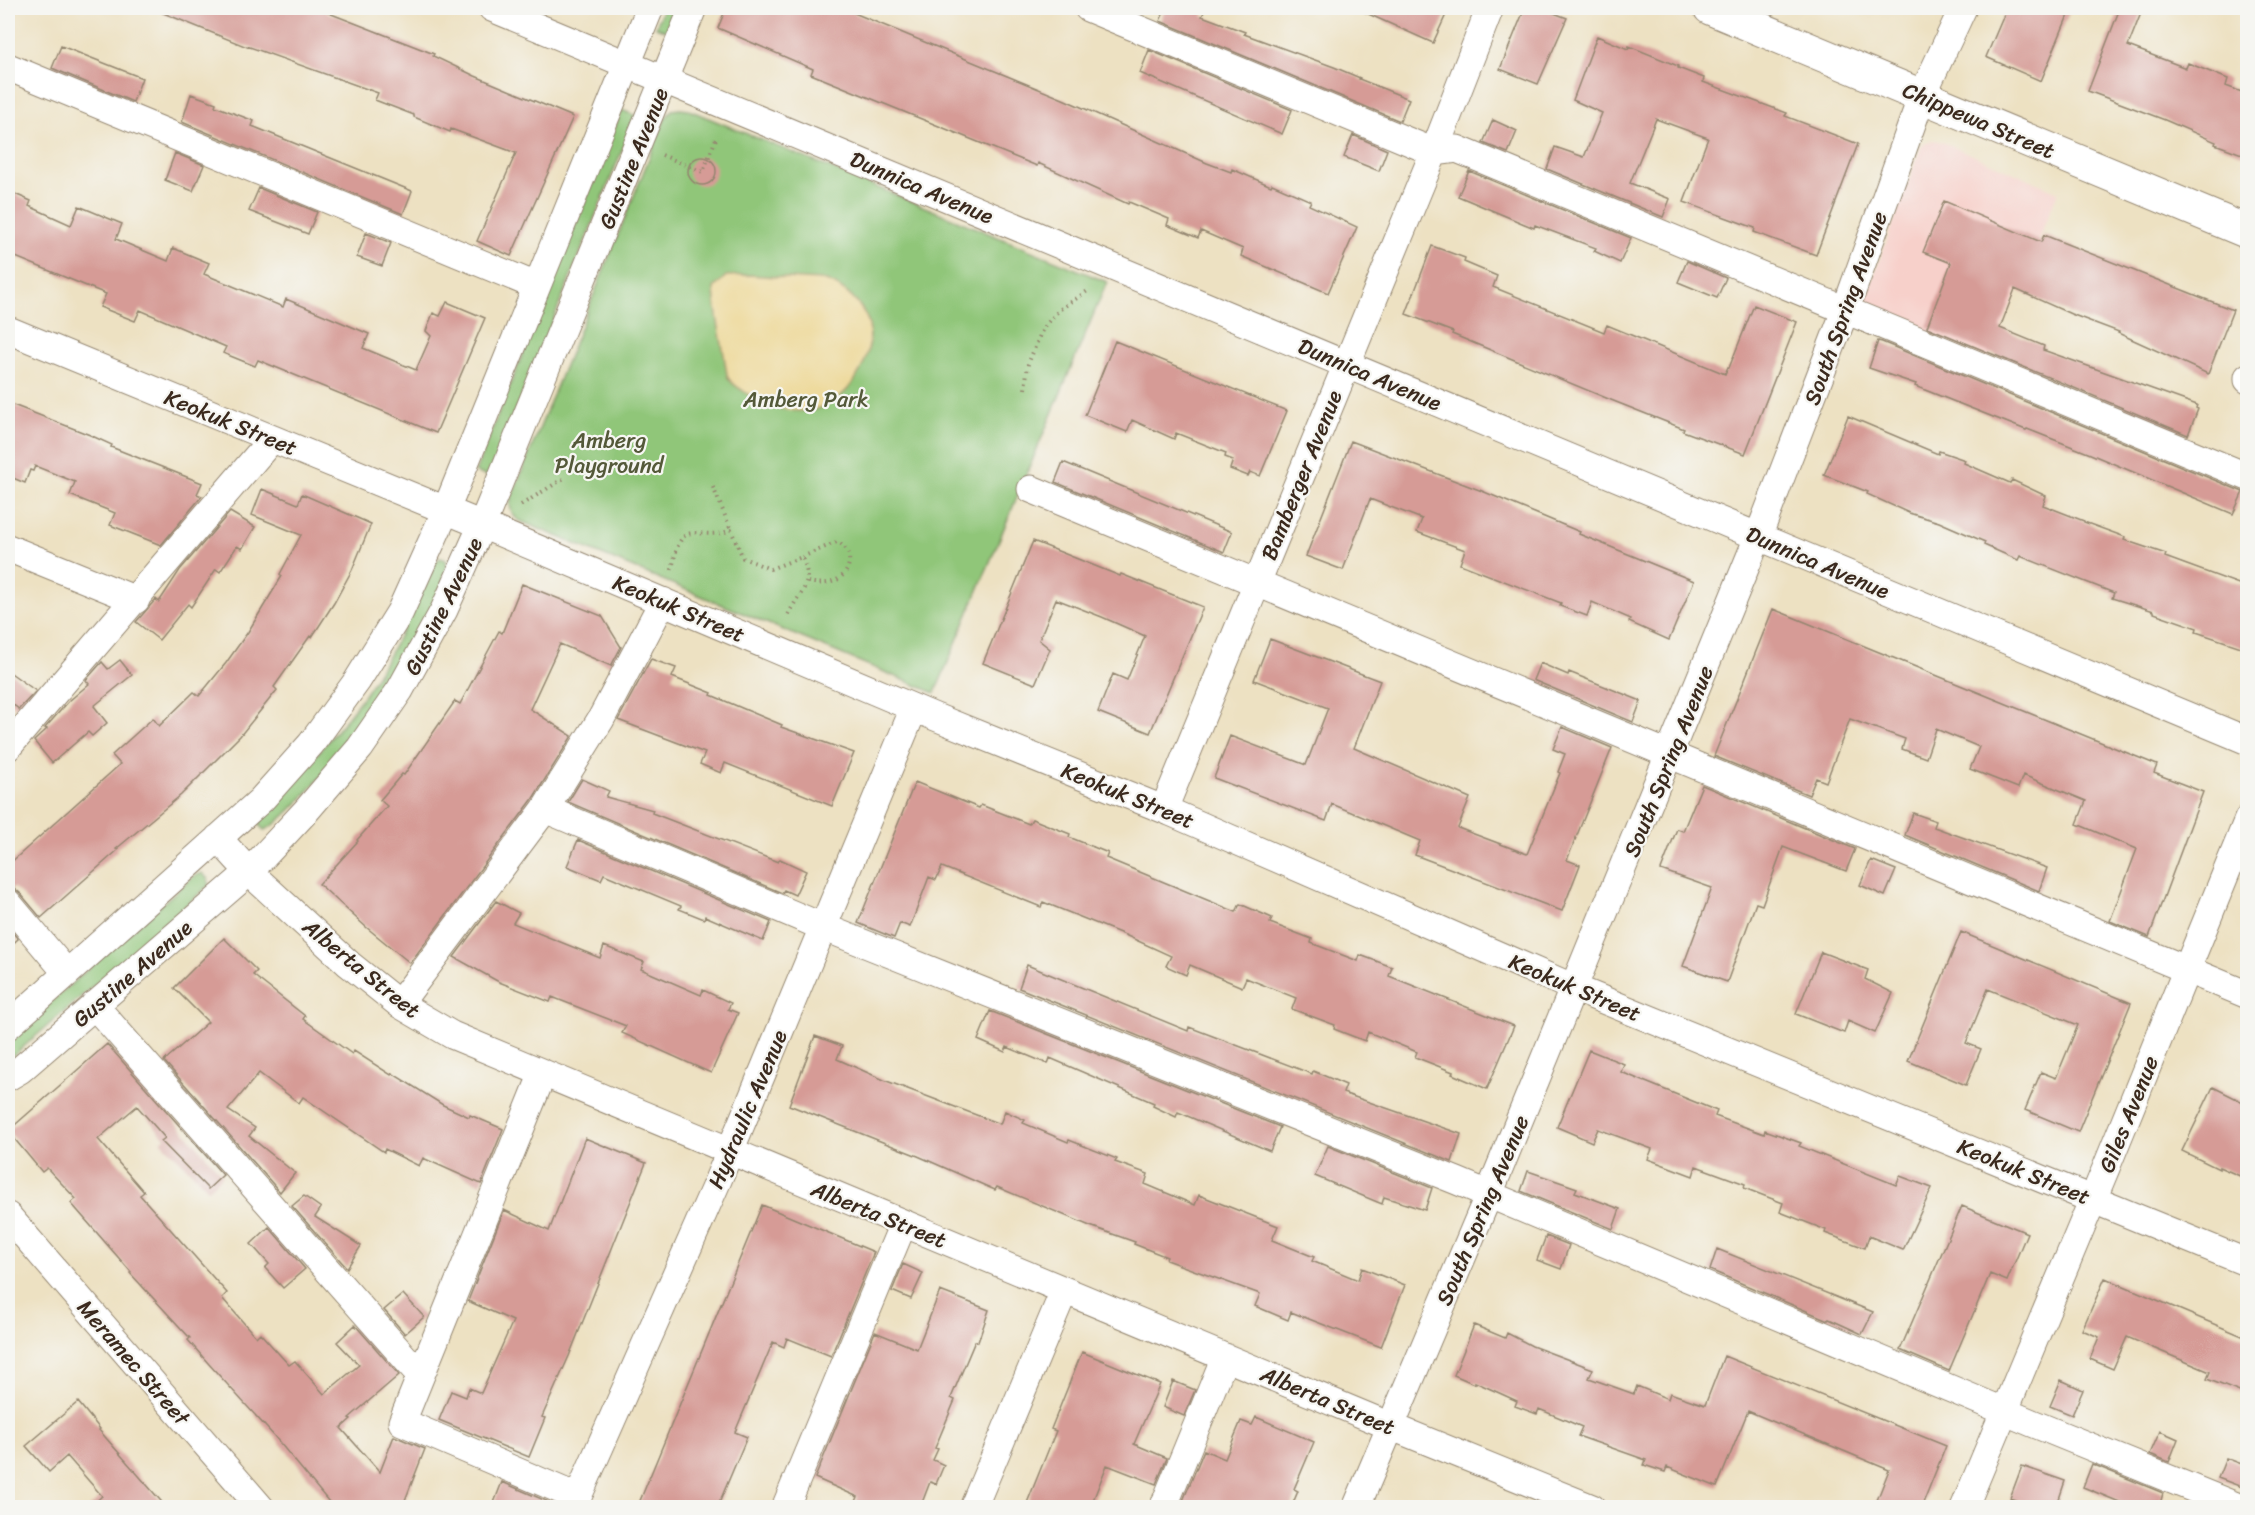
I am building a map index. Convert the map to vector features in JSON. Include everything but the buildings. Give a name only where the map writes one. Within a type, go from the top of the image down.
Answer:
[{"type":"main road","name":"Chippewa Street","points":[[1719,9],[2247,232]]},
{"type":"street","name":"Dunnica Avenue","points":[[492,8],[2247,741]]},
{"type":"street","name":"Gustine Avenue","points":[[8,1026],[261,800],[311,744],[357,681],[400,612],[446,510],[650,8]]},
{"type":"street","name":"Gustine Avenue","points":[[8,1077],[20,1070],[249,872],[360,748],[400,690],[444,610],[482,525],[693,8]]},
{"type":"street","points":[[1088,8],[1434,152],[1458,149],[2247,477]]},
{"type":"street","name":"Bamberger Avenue","points":[[1164,809],[1434,152],[1490,8]]},
{"type":"street","name":"South Spring Avenue","points":[[1356,1508],[1671,754],[1845,311],[1922,96],[1963,8]]},
{"type":"street","points":[[8,67],[536,286]]},
{"type":"street","name":"Keokuk Street","points":[[8,330],[482,525],[914,708],[1164,809],[1574,988],[2247,1263]]},
{"type":"street","points":[[8,747],[272,439]]},
{"type":"street","points":[[1031,489],[2247,995]]},
{"type":"street","points":[[8,548],[136,600]]},
{"type":"street","points":[[399,1004],[545,809],[606,710],[663,601]]},
{"type":"street","name":"Hydraulic Avenue","points":[[575,1502],[730,1152],[914,708]]},
{"type":"street","points":[[545,809],[824,927],[1489,1194],[2004,1411],[2241,1508]]},
{"type":"street","name":"Giles Avenue","points":[[1964,1508],[2093,1199],[2247,819]]},
{"type":"street","name":"Alberta Street","points":[[218,838],[249,872],[349,964],[399,1004],[452,1035],[1390,1426],[1561,1502],[1592,1508]]},
{"type":"street","points":[[8,903],[66,972]]},
{"type":"street","points":[[94,1005],[420,1375]]},
{"type":"street","points":[[543,1073],[402,1422],[575,1502]]},
{"type":"street","name":"Meramec Street","points":[[8,1216],[261,1508]]},
{"type":"street","points":[[785,1508],[903,1224]]},
{"type":"street","points":[[973,1508],[1064,1291]]},
{"type":"street","points":[[1163,1508],[1225,1357]]},
{"type":"path","points":[[661,154],[703,172],[717,136]]},
{"type":"path","points":[[1025,389],[1028,364],[1043,328],[1059,310],[1089,290]]},
{"type":"path","points":[[518,506],[566,477]]},
{"type":"path","points":[[713,487],[743,558],[770,569],[837,542],[846,547],[850,555],[843,576],[826,583],[808,582]]},
{"type":"path","points":[[672,570],[675,554],[683,537],[695,531],[711,534],[731,530]]},
{"type":"path","points":[[787,618],[808,582],[802,557]]},
{"type":"shaded area","points":[[1934,140],[2058,192],[1989,359],[1862,308],[1921,147]]},
{"type":"green space","points":[[663,8],[678,8],[669,32],[656,27]]},
{"type":"green space","points":[[622,110],[636,116],[489,477],[475,472]]},
{"type":"green space","name":"Amberg Park","points":[[672,110],[689,110],[1107,282],[935,693],[518,520],[512,512],[510,503],[513,494],[665,119]]},
{"type":"green space","points":[[440,558],[446,560],[443,583],[428,617],[404,660],[374,705],[311,788],[284,816],[264,830],[259,825],[261,818],[340,727],[375,679]]},
{"type":"green space","points":[[202,873],[208,879],[209,885],[13,1056],[8,1049],[8,1040],[194,876]]},
{"type":"sand","points":[[749,275],[826,281],[846,293],[858,304],[869,325],[869,347],[861,370],[840,397],[820,408],[785,410],[751,397],[728,378],[714,288],[726,276]]},
{"type":"park label","name":"Amberg Playground","points":[[609,452]]}]
